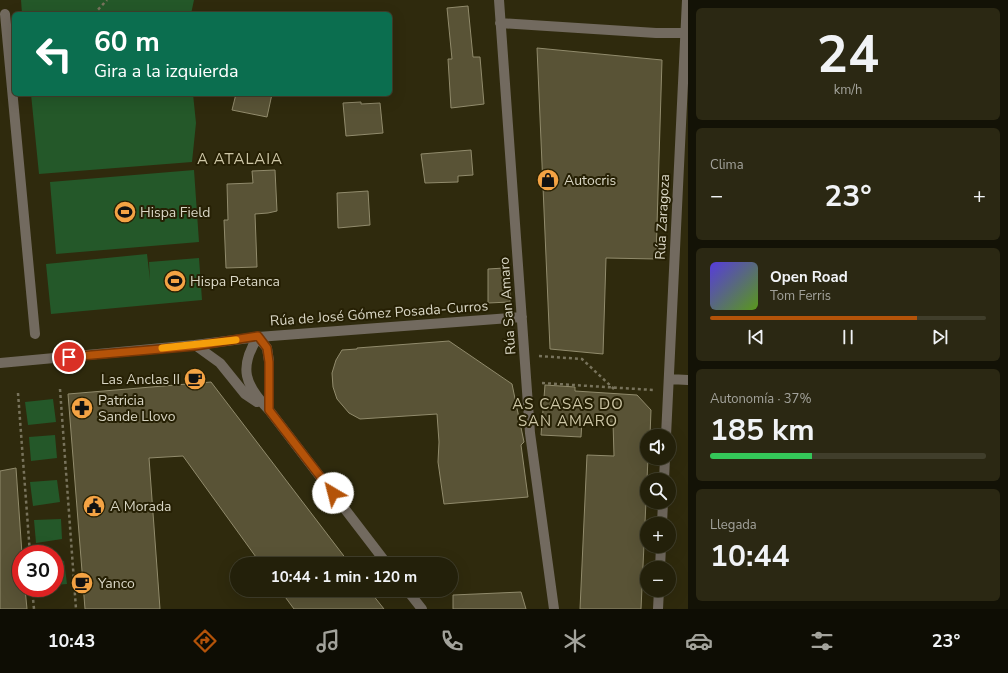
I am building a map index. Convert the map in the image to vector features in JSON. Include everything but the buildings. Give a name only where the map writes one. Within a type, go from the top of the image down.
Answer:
[{"type":"street","name":"Rúa San Amaro","points":[[499,0],[530,433],[554,609]]},
{"type":"street","name":"Rúa Zaragoza","points":[[666,429],[687,0]]},
{"type":"street","points":[[5,14],[4,44],[35,334]]},
{"type":"street","points":[[500,23],[656,33],[686,32]]},
{"type":"street","name":"Rúa de José Gómez Posada-Curros","points":[[0,363],[195,346],[258,336],[522,317]]},
{"type":"street","points":[[269,410],[269,362],[267,348],[258,336],[250,350],[246,369],[249,384],[255,395],[269,410],[382,557]]},
{"type":"street","points":[[195,346],[220,363],[245,394],[269,410]]},
{"type":"street","points":[[668,379],[688,380]]},
{"type":"street","points":[[413,597],[422,609]]},
{"type":"street","points":[[658,609],[659,597]]},
{"type":"path","points":[[96,12],[106,0]]},
{"type":"path","points":[[524,355],[582,359],[614,389]]},
{"type":"path","points":[[526,381],[614,389],[657,391]]},
{"type":"path","points":[[60,389],[76,609]]},
{"type":"path","points":[[18,393],[29,545]]},
{"type":"path","points":[[33,597],[34,609]]},
{"type":"green space","points":[[21,0],[194,0],[191,12],[22,12]]},
{"type":"green space","points":[[31,96],[193,96],[196,123],[192,162],[39,174]]},
{"type":"green space","name":"Hispa Field","points":[[194,170],[199,242],[56,254],[50,182]]},
{"type":"green space","points":[[147,254],[150,280],[149,262],[199,258],[202,300],[51,314],[46,264]]},
{"type":"green space","points":[[53,399],[56,422],[28,425],[25,402]]},
{"type":"green space","points":[[55,435],[57,458],[31,461],[29,437]]},
{"type":"green space","points":[[57,480],[60,502],[33,506],[30,482]]},
{"type":"green space","points":[[61,519],[62,539],[36,543],[34,520]]},
{"type":"green space","points":[[64,561],[67,584],[64,584]]},
{"type":"slow traffic","points":[[162,348],[195,346],[236,340]]},
{"type":"place","name":"Autocris","points":[[548,180]]},
{"type":"place","name":"Hispa Field","points":[[125,212]]},
{"type":"place","name":"Hispa Petanca","points":[[175,281]]},
{"type":"place","name":"Las Anclas II","points":[[195,379]]},
{"type":"place","name":"Patricia Sande Llovo","points":[[82,408]]},
{"type":"place","name":"A Morada","points":[[94,506]]},
{"type":"place","name":"Yanco","points":[[82,583]]},
{"type":"district","name":"A ATALAIA","points":[[240,159]]},
{"type":"district","name":"AS CASAS DO SAN AMARO","points":[[568,412]]},
{"type":"route","points":[[69,357],[195,346],[258,336],[267,348],[269,362],[269,410],[333,493]]}]
